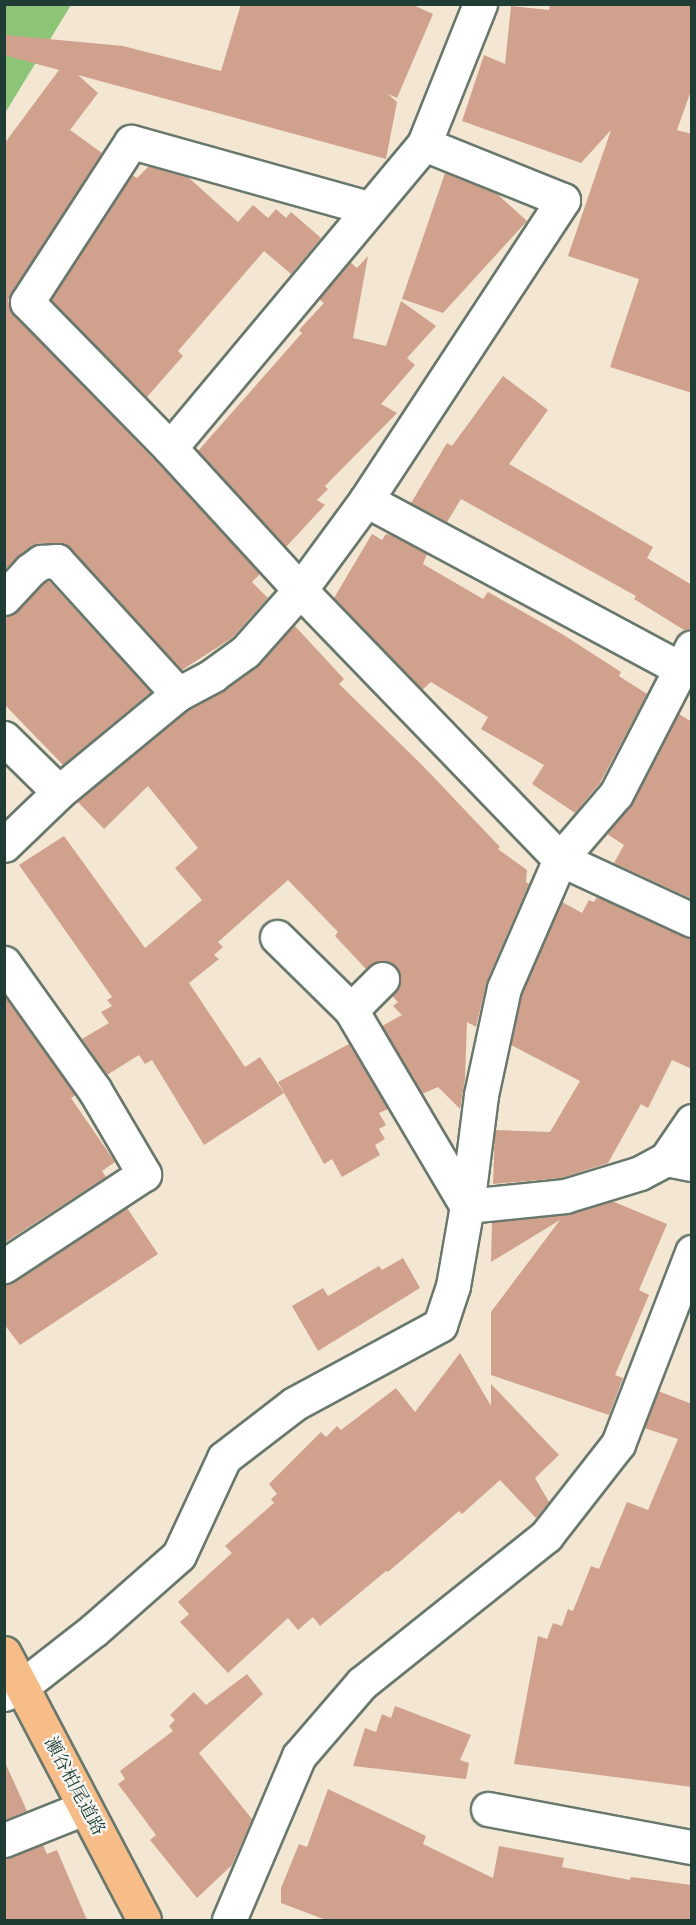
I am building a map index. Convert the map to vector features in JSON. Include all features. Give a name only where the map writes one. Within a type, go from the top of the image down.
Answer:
[{"type":"main road","name":"瀬谷柏尾道路","points":[[4,1653],[13,1691],[84,1808],[144,1920]]},
{"type":"street","points":[[170,448],[368,208],[424,144],[480,4]]},
{"type":"street","points":[[368,208],[131,142],[27,302],[170,448],[300,590],[560,859],[692,920]]},
{"type":"street","points":[[4,845],[59,792],[178,694],[213,675],[245,652],[300,590],[366,500],[563,200],[424,144]]},
{"type":"street","points":[[13,1691],[94,1630],[179,1555],[224,1458],[294,1404],[440,1324],[453,1286],[467,1206],[482,1095],[504,988],[560,859],[616,794],[686,658],[366,500]]},
{"type":"street","points":[[4,598],[30,570],[41,562],[57,561],[178,694]]},
{"type":"street","points":[[4,738],[59,792]]},
{"type":"street","points":[[277,937],[351,1010],[467,1206]]},
{"type":"street","points":[[4,963],[94,1089],[144,1174],[4,1266]]},
{"type":"street","points":[[351,1010],[382,980]]},
{"type":"street","points":[[467,1206],[565,1196],[679,1161],[692,1121]]},
{"type":"street","points":[[229,1920],[299,1756],[362,1683],[546,1536],[618,1444],[692,1252]]},
{"type":"street","points":[[4,1840],[84,1808]]},
{"type":"street","points":[[488,1809],[692,1847]]},
{"type":"green space","points":[[5,5],[71,5],[5,113]]},
{"type":"building","points":[[241,4],[411,4],[433,14],[397,98],[388,94],[397,102],[386,159],[78,75],[98,93],[70,130],[102,153],[8,300],[14,315],[173,479],[260,574],[252,582],[268,598],[232,638],[182,670],[64,544],[40,543],[31,547],[4,570],[4,144],[59,70],[4,55],[4,42],[6,35],[123,46],[221,71]]},
{"type":"building","points":[[550,4],[692,4],[692,88],[677,130],[692,134],[692,393],[610,367],[639,279],[568,256],[611,130],[581,163],[462,121],[484,55],[505,64],[511,6],[549,10]]},
{"type":"building","points":[[149,166],[189,178],[238,222],[253,205],[268,218],[276,209],[286,218],[291,212],[321,238],[291,274],[264,251],[178,351],[183,356],[147,397],[51,300],[132,175],[137,178]]},
{"type":"building","points":[[445,173],[496,193],[527,221],[443,313],[402,299]]},
{"type":"building","points":[[368,256],[353,338],[386,346],[401,301],[436,326],[407,358],[415,365],[381,404],[397,413],[325,486],[328,489],[317,500],[325,505],[286,547],[198,451],[302,333],[299,330],[324,303],[319,299],[350,262],[357,268]]},
{"type":"building","points":[[503,376],[548,410],[509,464],[653,547],[647,558],[692,585],[692,628],[684,630],[634,599],[636,596],[461,499],[447,522],[411,503],[447,443],[452,446]]},
{"type":"building","points":[[372,534],[382,540],[386,534],[391,535],[427,554],[423,564],[483,599],[488,592],[562,634],[621,672],[619,676],[647,694],[600,783],[575,813],[532,784],[544,765],[481,729],[488,717],[431,682],[422,690],[334,598]]},
{"type":"building","points":[[48,580],[151,692],[63,765],[4,704],[4,616],[18,611]]},
{"type":"building","points":[[294,625],[344,679],[339,684],[423,766],[500,847],[498,849],[527,870],[526,882],[529,884],[487,981],[476,1027],[467,1022],[465,1079],[460,1109],[438,1087],[422,1094],[382,1026],[402,1015],[393,1006],[398,1002],[392,996],[400,983],[400,974],[396,966],[387,961],[378,961],[366,969],[335,936],[338,932],[288,880],[218,942],[223,947],[214,955],[219,959],[189,983],[245,1067],[260,1057],[284,1093],[204,1145],[152,1060],[145,1064],[139,1055],[107,1075],[82,1039],[109,1023],[101,1012],[112,1006],[107,1000],[112,997],[19,865],[64,836],[145,948],[202,900],[175,868],[198,848],[148,786],[104,829],[77,801],[189,710],[222,691],[256,667]]},
{"type":"building","points":[[679,714],[692,722],[692,899],[614,863],[624,845],[607,834],[633,803]]},
{"type":"building","points":[[597,897],[691,938],[692,1069],[672,1060],[648,1108],[641,1104],[608,1163],[561,1178],[493,1184],[495,1130],[550,1132],[580,1081],[511,1045],[522,994],[562,902],[582,913],[589,900],[594,902]]},
{"type":"building","points":[[4,996],[76,1095],[71,1098],[115,1162],[102,1171],[106,1177],[4,1243]]},
{"type":"building","points":[[349,1044],[388,1109],[379,1113],[386,1125],[379,1129],[385,1139],[375,1145],[380,1155],[342,1177],[332,1159],[324,1164],[278,1082]]},
{"type":"building","points":[[612,1201],[667,1224],[639,1290],[649,1295],[615,1375],[623,1378],[609,1415],[491,1375],[491,1312],[560,1220],[491,1262],[492,1222],[567,1215]]},
{"type":"building","points":[[127,1208],[158,1254],[20,1345],[4,1324],[4,1285],[14,1282]]},
{"type":"building","points":[[403,1258],[420,1288],[318,1351],[292,1306],[323,1288],[328,1296],[379,1266],[382,1270]]},
{"type":"building","points":[[460,1353],[491,1406],[491,1384],[559,1455],[535,1478],[549,1502],[536,1518],[500,1480],[462,1514],[459,1511],[320,1626],[313,1617],[298,1630],[288,1618],[228,1673],[180,1622],[189,1614],[178,1602],[232,1553],[225,1546],[274,1503],[271,1499],[277,1494],[269,1484],[321,1432],[326,1437],[337,1426],[341,1430],[396,1388],[415,1412]]},
{"type":"building","points":[[658,1391],[692,1404],[692,1787],[514,1764],[538,1636],[547,1639],[553,1623],[562,1626],[568,1609],[573,1611],[591,1566],[599,1569],[627,1502],[648,1510],[678,1439],[644,1428]]},
{"type":"building","points":[[247,1674],[263,1694],[199,1753],[252,1819],[232,1865],[197,1898],[150,1840],[156,1835],[118,1784],[125,1779],[120,1771],[173,1731],[169,1726],[175,1720],[170,1715],[194,1692],[206,1705]]},
{"type":"building","points":[[395,1706],[471,1735],[460,1760],[469,1763],[466,1779],[353,1766],[365,1728],[376,1732],[382,1714],[391,1718]]},
{"type":"building","points":[[4,1760],[27,1811],[4,1820]]},
{"type":"building","points":[[328,1789],[426,1836],[423,1844],[493,1878],[499,1846],[564,1858],[562,1867],[630,1880],[631,1877],[692,1885],[692,1920],[326,1920],[281,1903],[281,1888],[299,1844],[307,1847]]},
{"type":"building","points":[[43,1845],[47,1854],[57,1850],[87,1920],[4,1920],[4,1858]]}]
